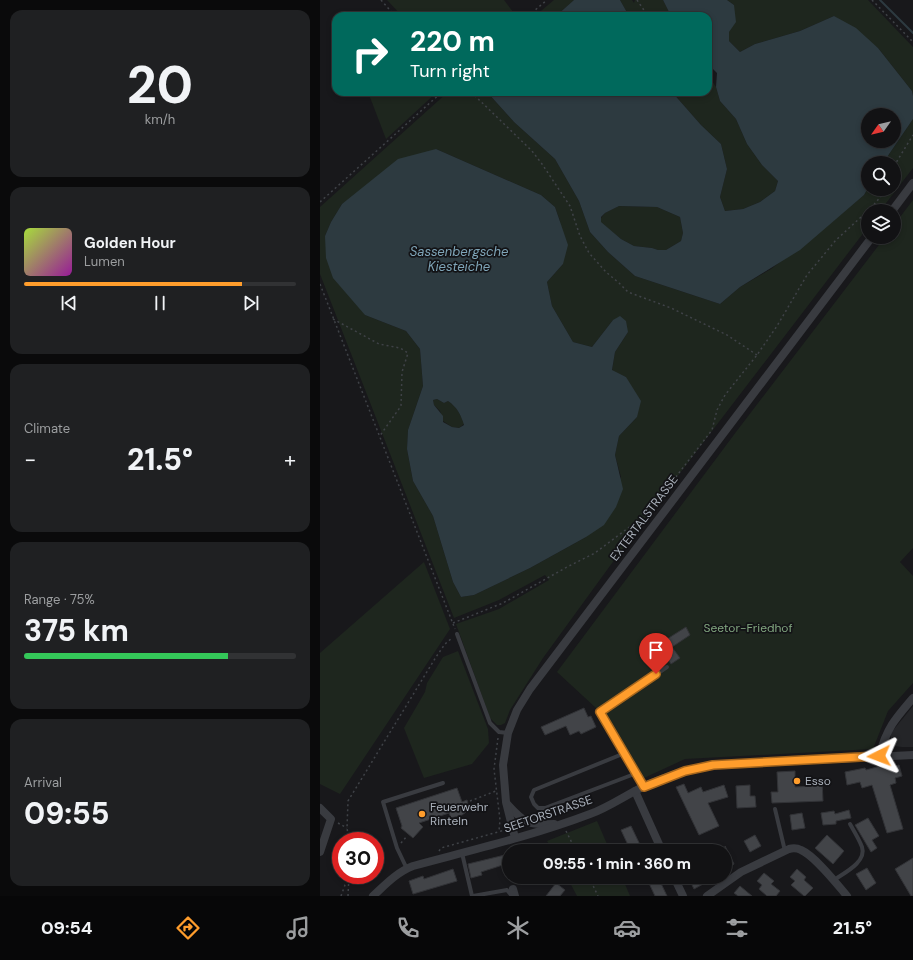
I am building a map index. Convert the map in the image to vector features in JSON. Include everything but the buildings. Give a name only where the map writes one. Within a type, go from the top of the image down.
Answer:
[{"type":"street","points":[[897,204],[913,183]]},
{"type":"street","name":"EXTERTALSTRASSE","points":[[516,838],[506,802],[503,765],[508,733],[517,710],[530,689],[867,244]]},
{"type":"street","points":[[879,756],[891,724],[913,698]]},
{"type":"street","name":"SEETORSTRASSE","points":[[373,896],[391,879],[407,869],[564,823],[592,813],[635,791],[685,771],[713,765],[913,755]]},
{"type":"street","points":[[635,791],[659,844]]},
{"type":"street","points":[[506,802],[521,818],[527,822],[536,825],[564,823]]},
{"type":"street","points":[[320,808],[331,819],[320,852]]},
{"type":"street","points":[[708,896],[741,872],[794,848],[802,850],[834,880],[847,896]]},
{"type":"street","points":[[677,884],[683,896]]},
{"type":"lane","points":[[457,634],[490,724],[499,732],[508,733]]},
{"type":"lane","points":[[644,787],[600,712],[667,667]]},
{"type":"lane","points":[[625,754],[534,790],[531,797],[534,804],[538,808],[545,808],[637,773]]},
{"type":"lane","points":[[407,869],[397,848],[383,802],[443,783]]},
{"type":"lane","points":[[775,809],[785,851]]},
{"type":"lane","points":[[834,880],[858,863],[862,856],[862,848],[850,824]]},
{"type":"lane","points":[[462,853],[473,896],[507,890],[513,894]]},
{"type":"path","points":[[381,0],[392,12]]},
{"type":"path","points":[[533,12],[547,0]]},
{"type":"path","points":[[637,0],[645,12]]},
{"type":"path","points":[[872,0],[913,42]]},
{"type":"path","points":[[320,202],[438,96]]},
{"type":"path","points":[[475,96],[532,151],[542,164],[570,206],[580,236],[589,253],[614,280],[628,292],[671,308],[727,335],[757,355]]},
{"type":"path","points":[[900,156],[913,135]]},
{"type":"path","points":[[453,623],[503,603],[595,553],[632,524],[672,482],[712,430],[717,410],[725,395],[757,355],[777,326],[807,275],[836,240],[872,207],[881,196]]},
{"type":"path","points":[[320,284],[457,634],[445,644],[436,657],[348,801],[348,832]]},
{"type":"path","points":[[333,319],[379,344],[400,348],[408,353],[402,372],[401,406],[379,437]]},
{"type":"path","points":[[470,801],[496,791]]},
{"type":"path","points":[[331,819],[347,828]]},
{"type":"path","points":[[564,823],[566,833],[572,844]]},
{"type":"path","points":[[428,862],[441,848],[494,834],[499,831]]},
{"type":"path","points":[[397,848],[407,836]]},
{"type":"path","points":[[340,896],[346,884]]},
{"type":"path","points":[[348,884],[348,896]]},
{"type":"path","points":[[592,884],[598,896]]},
{"type":"shaded area","points":[[913,706],[913,747],[894,746],[891,741],[891,733]]},
{"type":"green space","points":[[387,0],[504,0],[513,12],[398,12]]},
{"type":"green space","points":[[554,0],[574,0],[560,12],[540,12]]},
{"type":"green space","points":[[620,0],[632,0],[634,3],[635,0],[663,0],[669,12],[627,12]]},
{"type":"green space","points":[[727,0],[868,0],[913,47],[913,96],[912,91],[878,48],[834,16],[800,31],[755,44],[740,52],[729,41],[729,32],[734,5]]},
{"type":"green space","points":[[712,81],[716,87],[720,101],[736,119],[747,144],[762,165],[778,181],[775,191],[760,202],[743,209],[725,211],[720,197],[727,169],[721,144],[701,125],[676,96],[712,96]]},
{"type":"green space","points":[[370,96],[433,96],[386,139]]},
{"type":"green space","points":[[444,96],[491,96],[514,122],[555,159],[579,201],[590,232],[608,252],[635,276],[720,304],[740,287],[771,269],[863,196],[892,196],[885,204],[861,204],[861,236],[631,537],[543,658],[510,710],[505,723],[501,725],[497,725],[490,718],[456,624],[499,609],[549,580],[545,575],[499,600],[454,618],[320,274],[320,207]],"holes":[[[436,149],[541,195],[555,207],[560,221],[563,264],[547,282],[552,306],[573,342],[592,347],[613,320],[628,332],[615,352],[612,371],[626,377],[637,417],[619,436],[615,455],[621,477],[586,537],[530,568],[474,595],[461,597],[453,582],[433,516],[413,481],[407,449],[408,430],[423,386],[420,349],[406,331],[365,315],[325,236],[331,222],[342,204]]]},
{"type":"green space","points":[[913,119],[913,168],[901,184],[901,156],[888,156],[893,148],[901,148],[901,137]]},
{"type":"green space","name":"Seetor-Friedhof","points":[[913,200],[913,548],[900,562],[913,576],[913,683],[888,711],[873,749],[685,759],[644,778],[609,720],[557,672],[736,432],[880,244],[901,244],[901,216]]},
{"type":"green space","points":[[619,206],[657,207],[680,217],[683,233],[681,241],[666,250],[658,250],[634,246],[621,239],[601,223],[601,218],[605,213]]},
{"type":"green space","points":[[437,399],[444,403],[448,401],[454,406],[460,414],[464,424],[459,428],[452,427],[443,421],[440,411],[434,405],[433,400]]},
{"type":"green space","points":[[424,562],[450,629],[340,794],[320,784],[320,653]]},
{"type":"green space","points":[[458,651],[488,729],[489,743],[472,764],[424,778],[404,728],[425,692],[427,683],[443,657]]},
{"type":"green space","points":[[597,821],[607,844],[549,844],[547,841]]},
{"type":"green space","points":[[571,884],[625,884],[630,896],[577,896]]},
{"type":"water","points":[[574,0],[620,0],[627,12],[560,12]]},
{"type":"water","points":[[663,0],[727,0],[734,5],[736,22],[729,32],[729,41],[740,52],[755,44],[800,31],[834,16],[856,28],[878,48],[912,91],[913,96],[913,119],[901,137],[901,108],[861,108],[861,148],[893,148],[888,156],[861,156],[861,196],[863,196],[800,250],[740,287],[720,304],[635,276],[608,252],[590,232],[579,201],[555,159],[514,122],[491,96],[676,96],[701,125],[721,144],[727,169],[720,197],[725,211],[743,209],[760,202],[775,191],[778,181],[762,165],[747,144],[736,119],[720,101],[716,87],[717,73],[712,68],[712,12],[669,12]],"holes":[[[619,206],[657,207],[680,217],[683,233],[681,241],[666,250],[634,246],[621,239],[601,222],[601,217],[605,213]]]},
{"type":"water","name":"Sassenbergsche Kiesteiche","points":[[436,149],[541,195],[555,207],[568,245],[563,264],[547,282],[552,306],[573,342],[592,347],[613,320],[620,316],[626,321],[628,332],[615,352],[612,370],[626,377],[641,401],[637,417],[619,436],[615,455],[623,489],[616,507],[604,525],[586,537],[530,568],[474,595],[461,597],[453,582],[433,516],[413,481],[407,449],[408,430],[423,386],[420,349],[406,331],[365,315],[333,278],[326,258],[325,236],[331,222],[342,204],[398,159]],"holes":[[[437,399],[444,403],[448,401],[454,406],[464,425],[459,428],[452,427],[443,422],[443,416],[434,405],[433,400]]]},
{"type":"waterway","points":[[880,0],[913,33]]},
{"type":"place","name":"Esso","points":[[797,781]]},
{"type":"place","name":"Feuerwehr Rinteln","points":[[422,814]]},
{"type":"route","points":[[656,674],[600,712],[644,787],[652,782],[685,771],[713,765],[879,756]]}]
